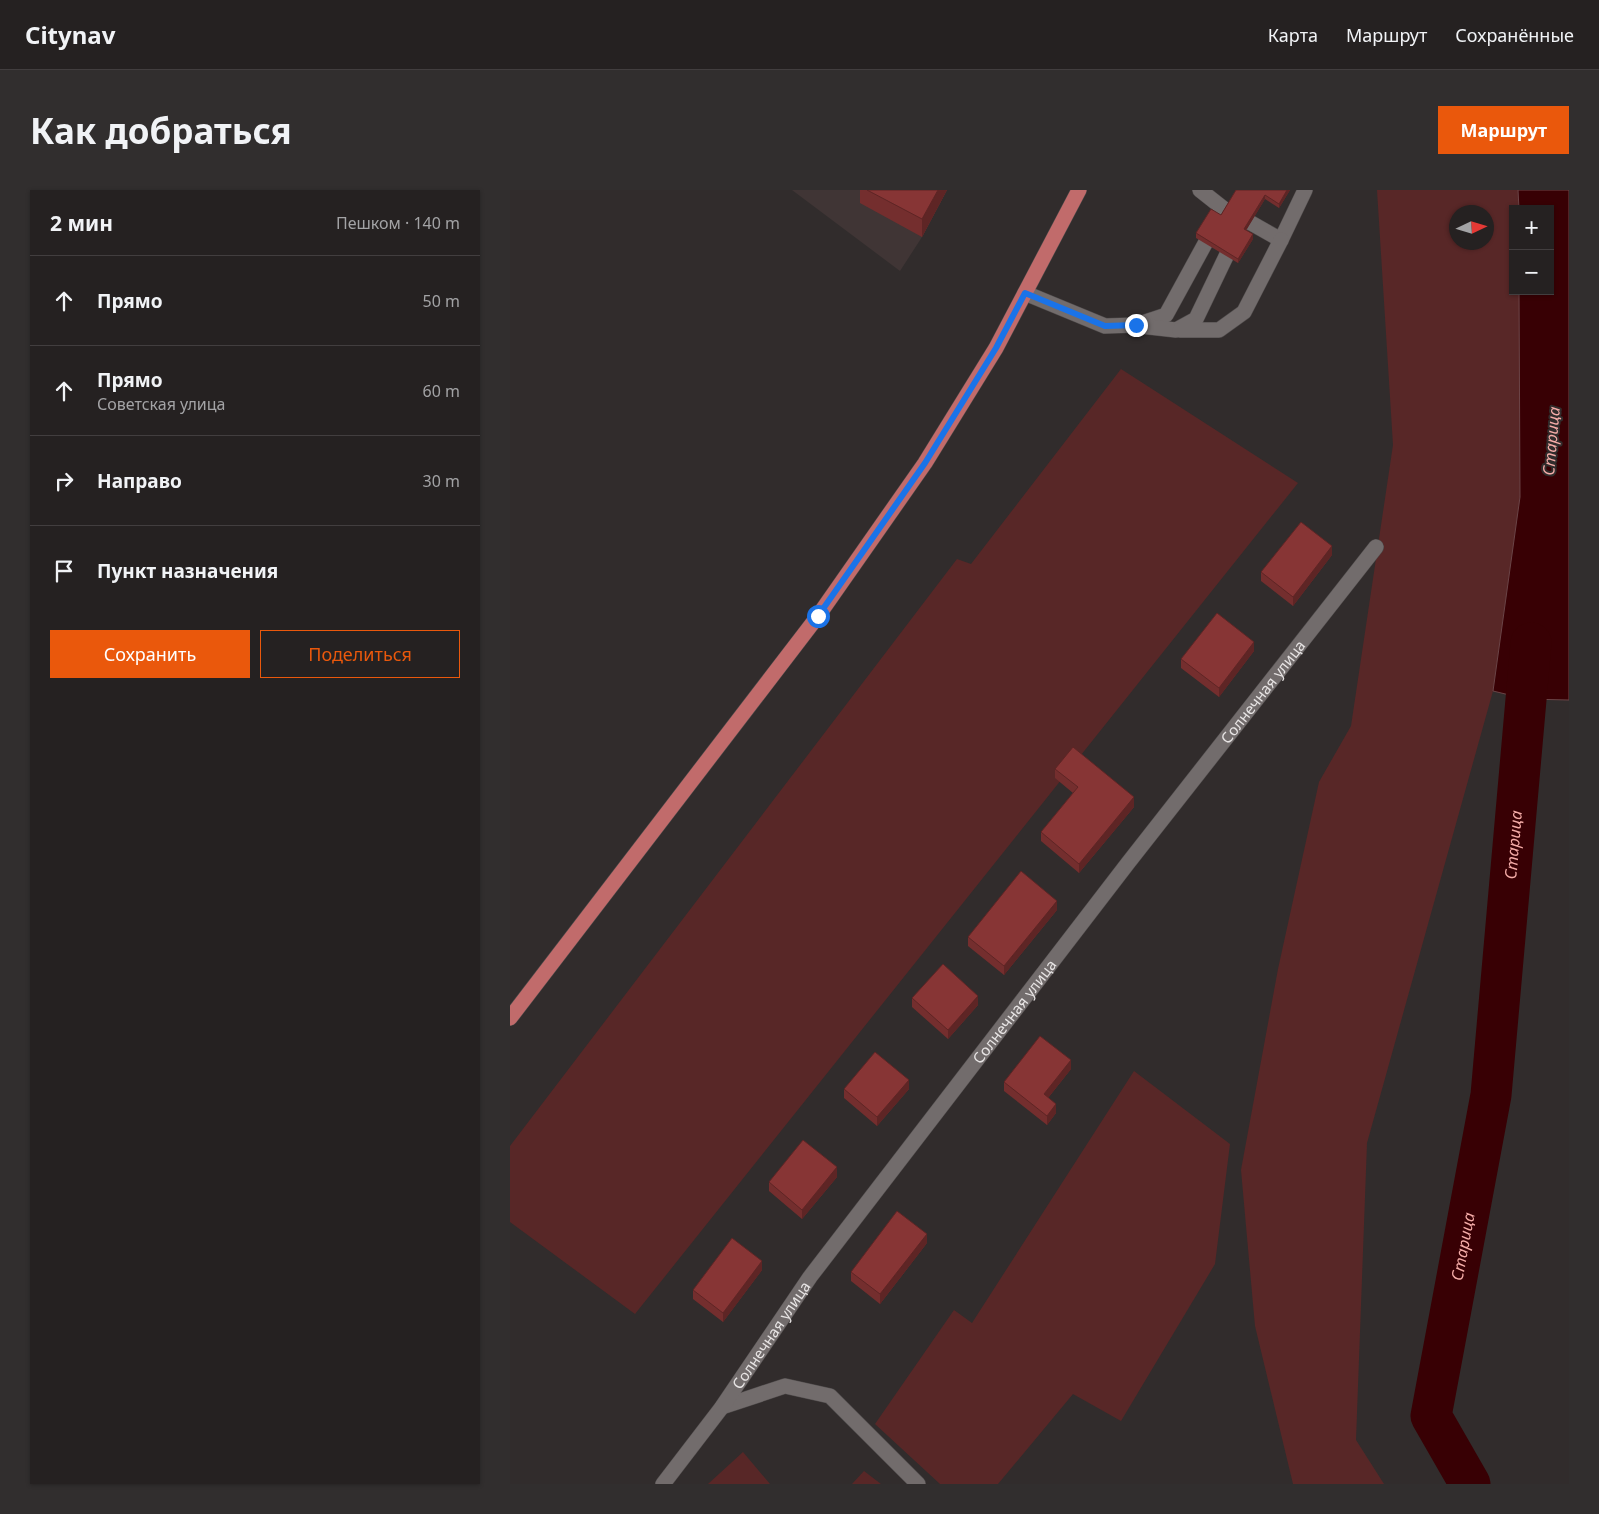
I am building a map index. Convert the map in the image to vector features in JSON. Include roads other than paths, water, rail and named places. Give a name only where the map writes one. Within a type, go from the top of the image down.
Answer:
[{"type":"main road","points":[[510,1018],[818,616],[925,463],[996,348],[1079,190]]},
{"type":"street","points":[[1136,325],[1166,315],[1224,209],[1200,190]]},
{"type":"street","points":[[1025,293],[1105,326],[1136,325],[1176,330],[1219,330],[1244,312],[1305,190]]},
{"type":"street","points":[[1176,330],[1196,319],[1244,219],[1281,240]]},
{"type":"street","name":"Солнечная улица","points":[[663,1484],[722,1407],[810,1277],[1134,856],[1376,547]]},
{"type":"street","points":[[722,1407],[785,1386],[830,1396],[918,1484]]},
{"type":"water","points":[[1518,190],[1569,190],[1569,700],[1526,699],[1493,691],[1520,497],[1519,295],[1554,295],[1554,205],[1519,205]]},
{"type":"waterway","name":"Старица","points":[[1470,1484],[1431,1416],[1491,1095],[1531,643]]}]
